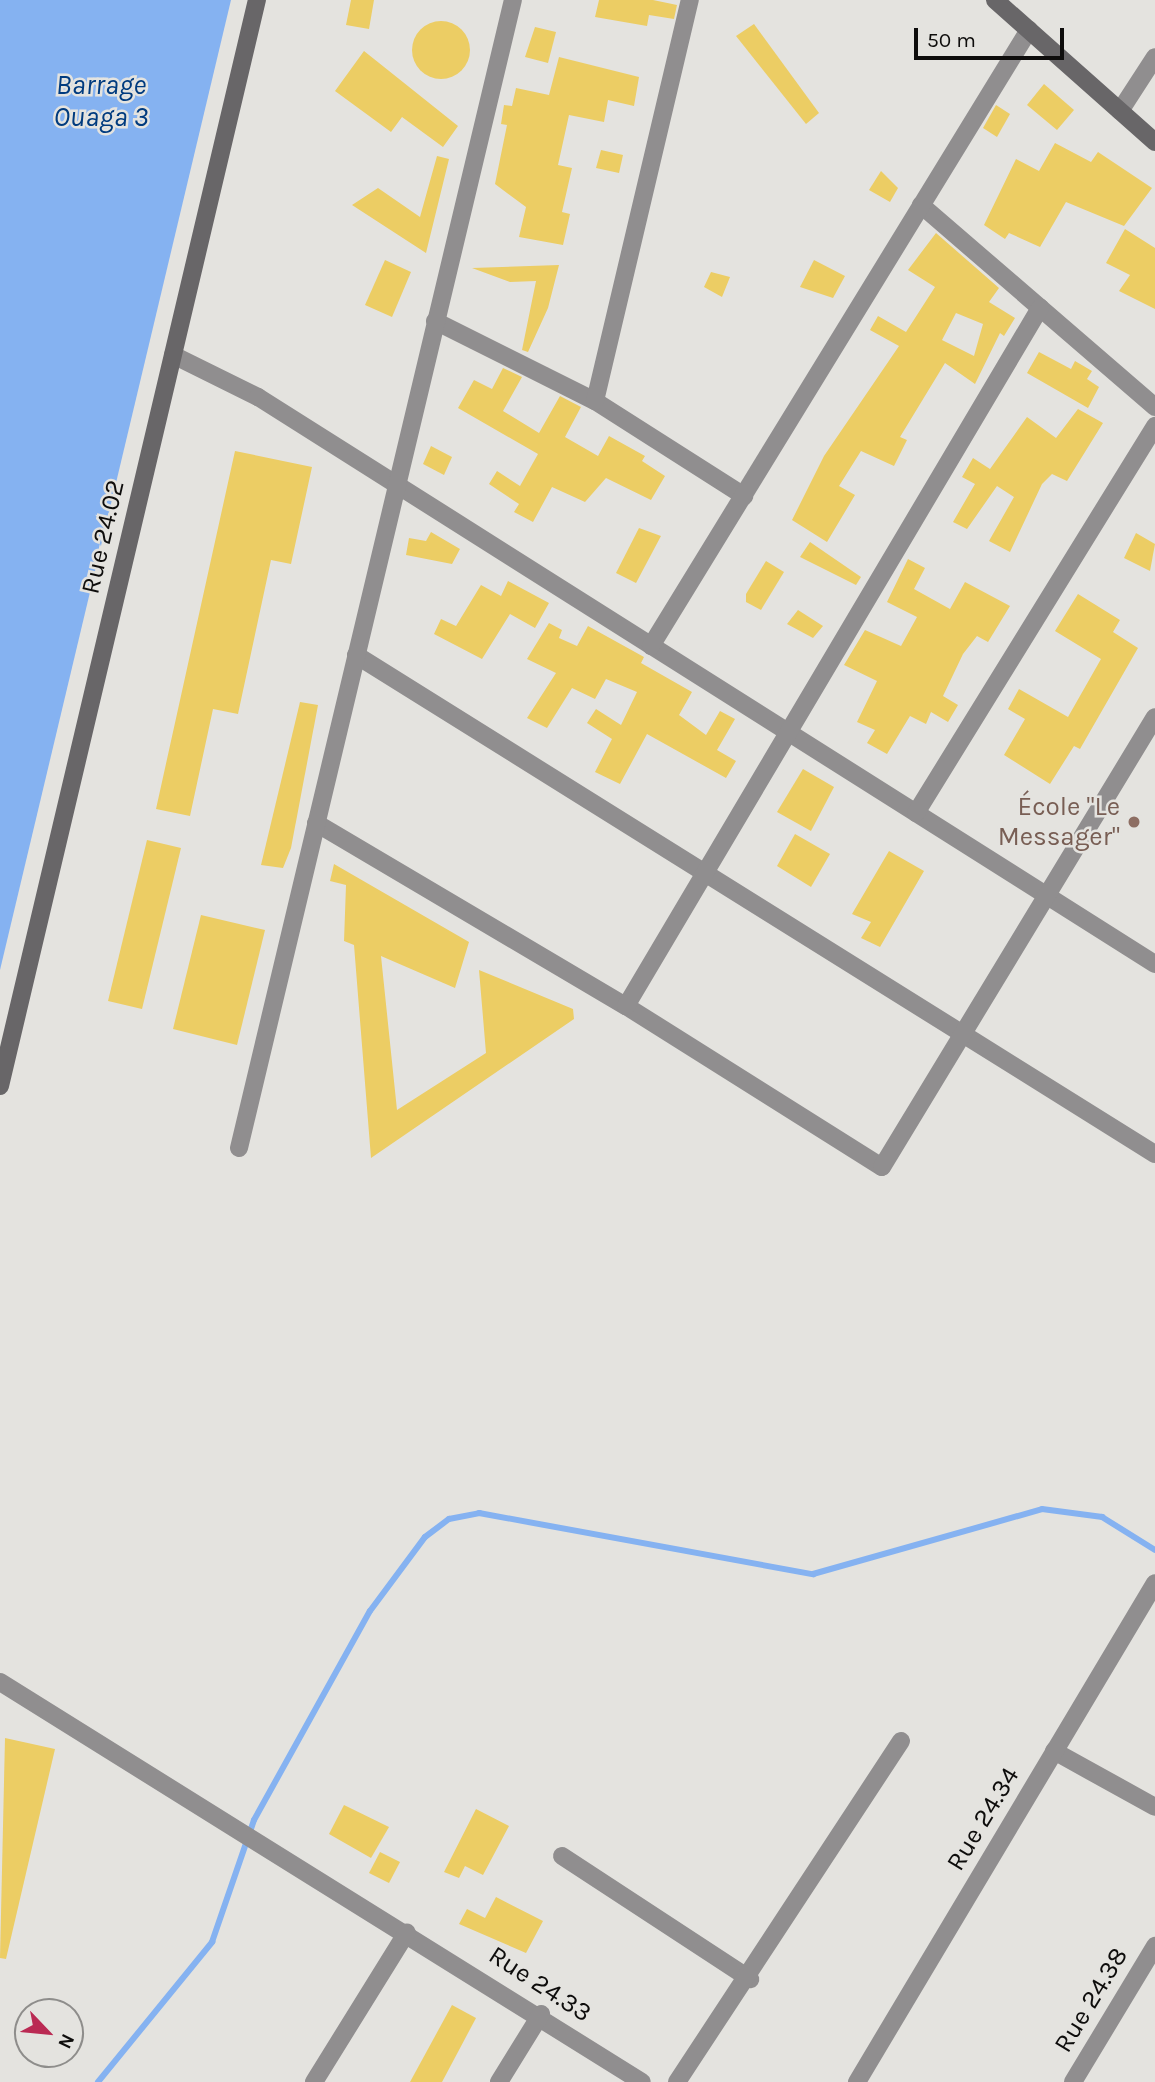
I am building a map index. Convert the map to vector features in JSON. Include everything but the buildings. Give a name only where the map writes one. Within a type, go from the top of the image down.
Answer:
[{"type":"street","name":"Rue 24.02","points":[[0,1086],[257,0]]},
{"type":"street","points":[[239,1148],[513,0]]},
{"type":"street","points":[[595,401],[690,0]]},
{"type":"street","points":[[995,0],[1014,7],[1029,30],[1155,142]]},
{"type":"street","points":[[652,646],[1029,30]]},
{"type":"street","points":[[1120,111],[1155,57]]},
{"type":"street","points":[[921,205],[1155,407]]},
{"type":"street","points":[[626,1006],[702,871],[1040,308]]},
{"type":"street","points":[[435,321],[595,401],[744,496]]},
{"type":"street","points":[[173,355],[258,397],[1155,964]]},
{"type":"street","points":[[915,813],[1155,426]]},
{"type":"street","points":[[356,655],[1155,1154]]},
{"type":"street","points":[[316,822],[626,1006],[877,1168],[887,1164],[960,1033],[1155,717]]},
{"type":"street","name":"Rue 24.34","points":[[857,2082],[1155,1583]]},
{"type":"street","name":"Rue 24.33","points":[[0,1682],[541,2014],[642,2082]]},
{"type":"street","points":[[677,2082],[750,1979],[901,1741]]},
{"type":"street","points":[[1054,1751],[1155,1807]]},
{"type":"street","points":[[562,1856],[750,1979]]},
{"type":"street","points":[[314,2082],[407,1932]]},
{"type":"street","name":"Rue 24.38","points":[[1073,2082],[1155,1946]]},
{"type":"street","points":[[499,2082],[541,2014]]},
{"type":"water","name":"Barrage Ouaga 3","points":[[0,0],[231,0],[0,970]]},
{"type":"waterway","points":[[98,2082],[212,1942],[254,1820],[370,1611],[425,1537],[449,1519],[479,1513],[813,1574],[1042,1509],[1102,1517],[1155,1550]]},
{"type":"place","name":"École \"Le Messager\"","points":[[1134,822]]}]
